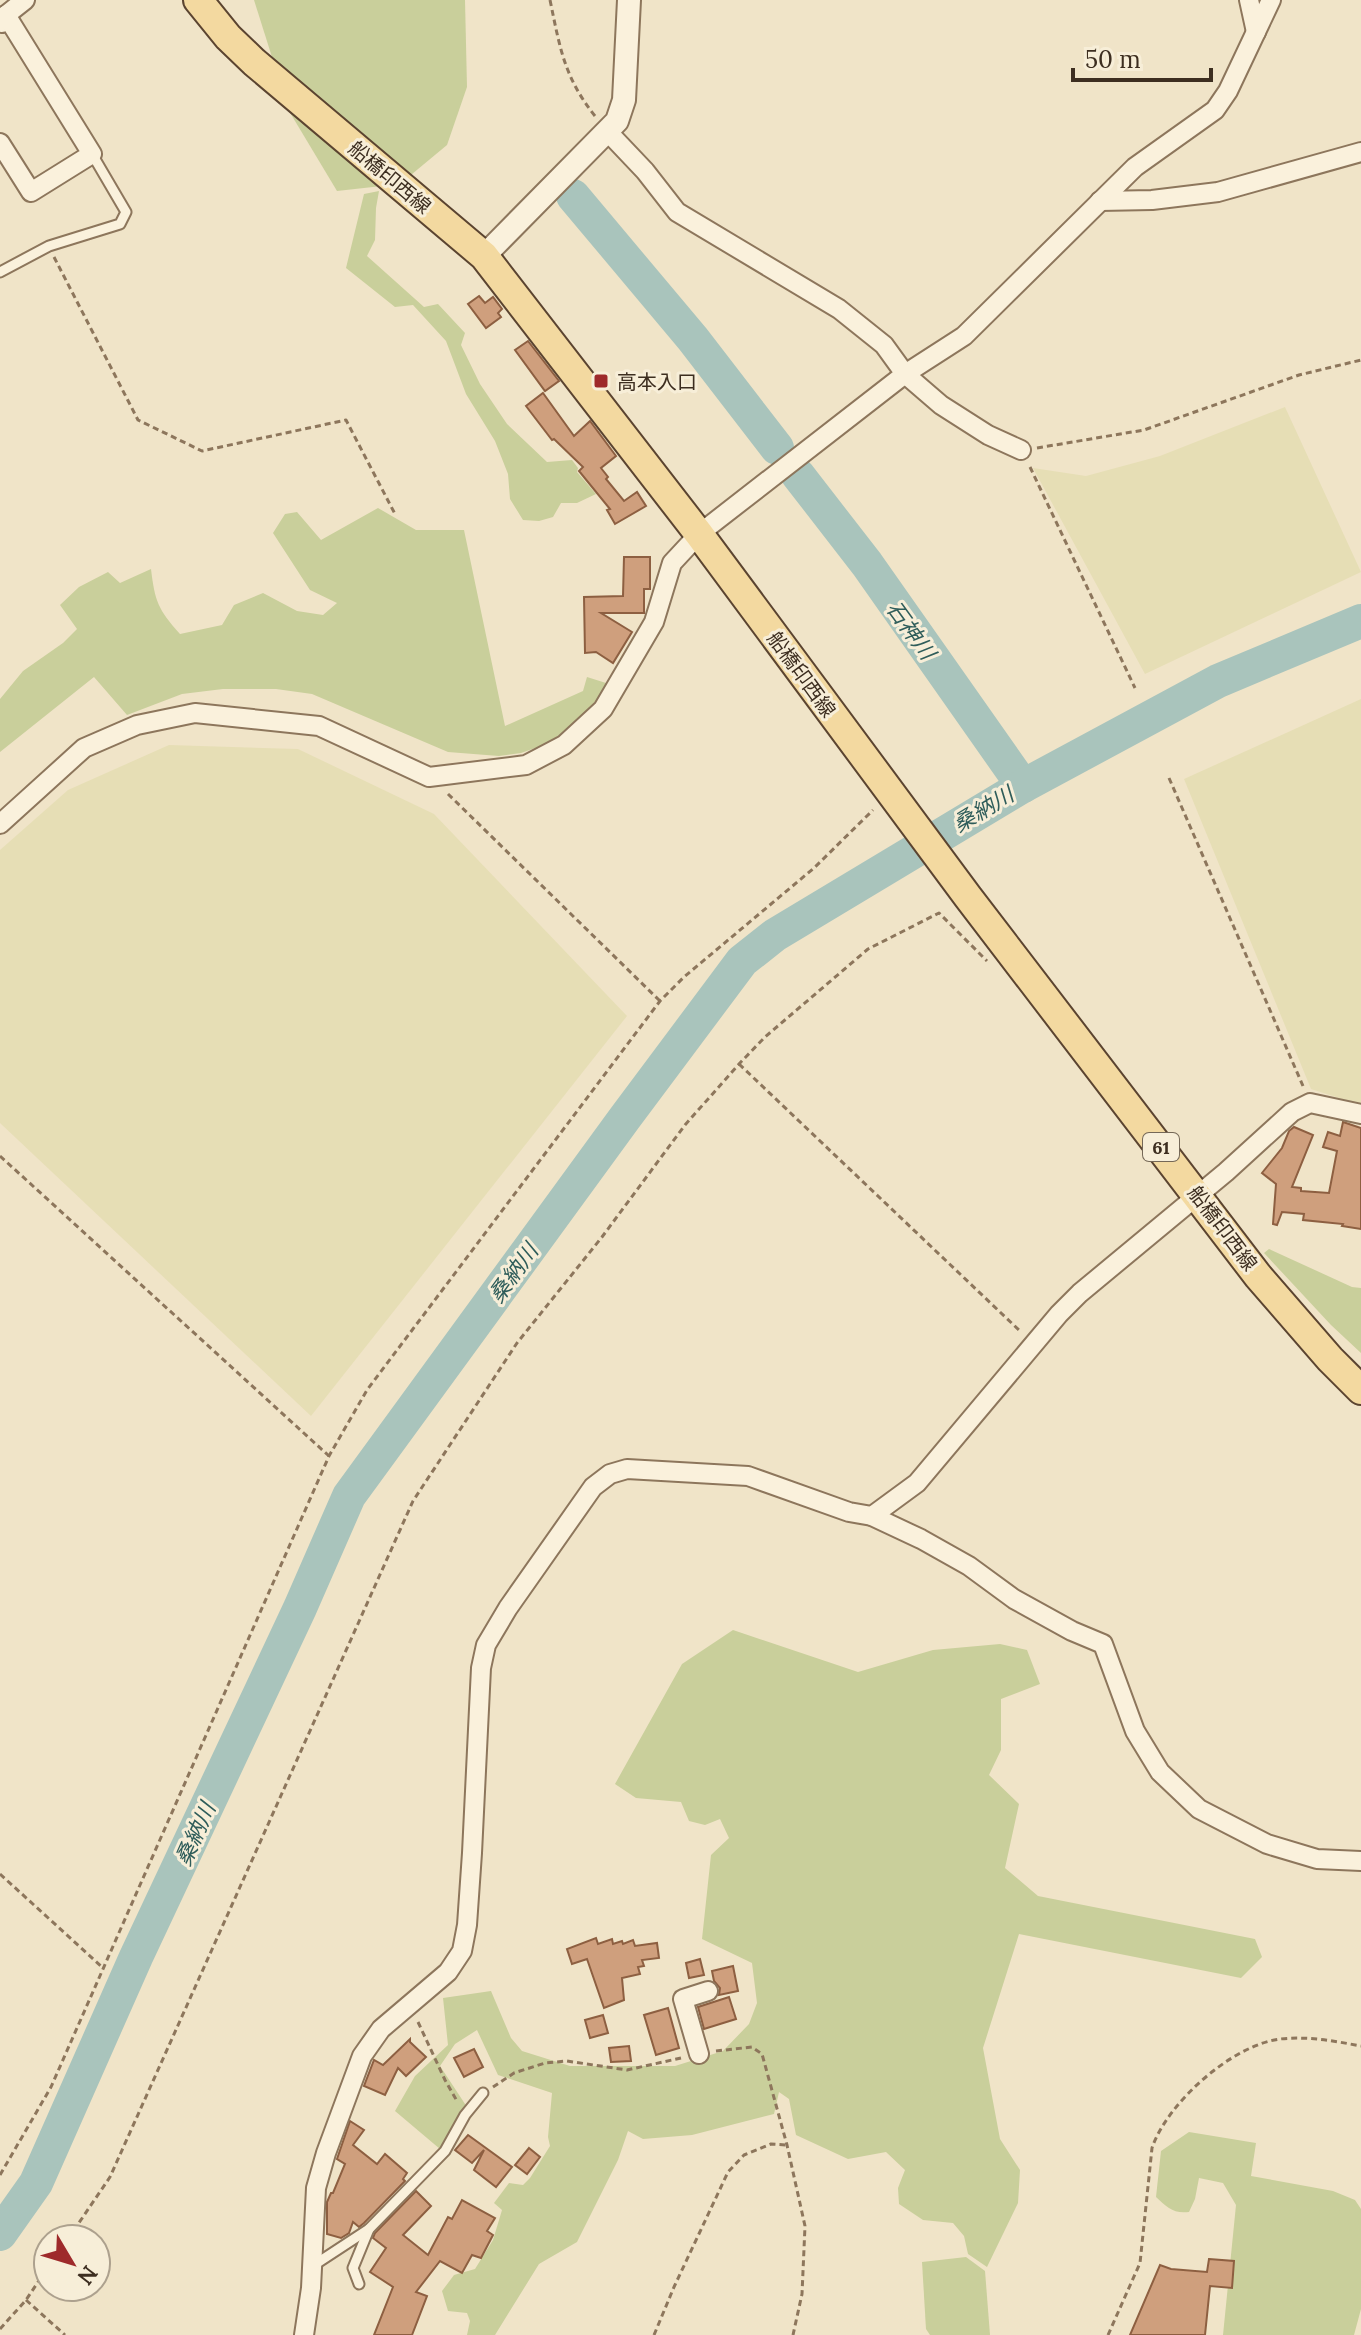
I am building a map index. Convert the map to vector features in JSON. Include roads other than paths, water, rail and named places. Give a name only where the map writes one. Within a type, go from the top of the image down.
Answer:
[{"type":"main road","name":"船橋印西線","points":[[198,0],[228,37],[254,62],[484,256],[699,534],[968,897],[1258,1276],[1361,1390]]},
{"type":"street","points":[[0,143],[31,192],[92,154],[3,21],[25,0]]},
{"type":"street","points":[[484,256],[617,121],[624,100],[629,0]]},
{"type":"street","points":[[1249,0],[1256,32]]},
{"type":"street","points":[[0,824],[84,748],[137,725],[195,713],[319,726],[429,777],[526,765],[564,745],[603,709],[654,622],[672,563],[699,534],[905,374],[964,336],[1145,158],[1215,110],[1228,91],[1271,0]]},
{"type":"street","points":[[608,132],[645,171],[677,212],[839,309],[884,345],[905,374],[941,405],[988,435],[1021,450]]},
{"type":"street","points":[[1100,201],[1152,200],[1218,192],[1361,152]]},
{"type":"street","points":[[872,1516],[917,1483],[1080,1293],[1226,1172],[1292,1112],[1310,1103],[1361,1114]]},
{"type":"street","points":[[304,2335],[311,2288],[316,2188],[362,2056],[381,2029],[448,1972],[462,1951],[472,1853],[481,1668],[486,1645],[593,1487],[610,1474],[627,1469],[748,1476],[849,1512],[872,1516],[921,1539],[969,1566],[1014,1599],[1103,1644],[1135,1731],[1160,1772],[1199,1809],[1267,1844],[1317,1859],[1361,1861]]},
{"type":"street","points":[[699,2054],[683,1999],[708,1991]]},
{"type":"lane","points":[[0,272],[49,246],[120,224],[126,212],[92,154]]},
{"type":"lane","points":[[311,2267],[369,2229],[445,2151],[465,2115],[483,2093]]},
{"type":"lane","points":[[359,2284],[353,2268],[369,2229]]},
{"type":"waterway","name":"石神川","points":[[573,196],[693,339],[777,448]]},
{"type":"waterway","name":"石神川","points":[[798,475],[867,564],[1023,786]]},
{"type":"waterway","name":"桑納川","points":[[0,2234],[36,2183],[136,1957],[300,1608],[349,1496],[742,961],[775,935],[1023,786],[1218,681],[1361,621]]},
{"type":"place","name":"高本入口","points":[[601,381]]}]
